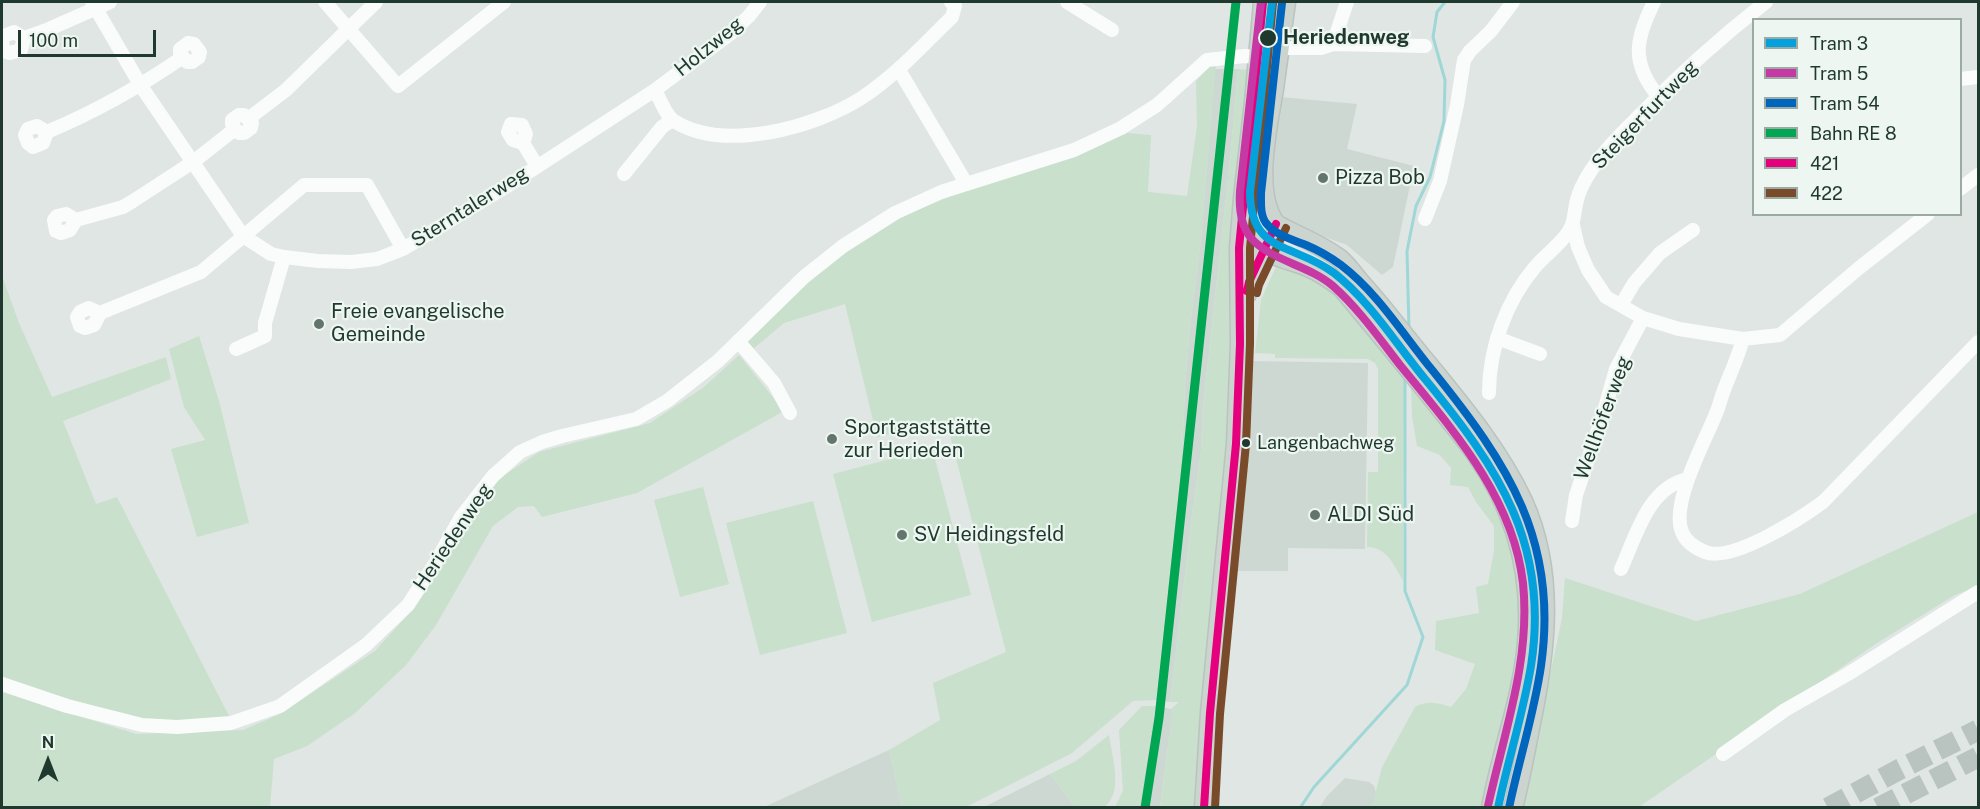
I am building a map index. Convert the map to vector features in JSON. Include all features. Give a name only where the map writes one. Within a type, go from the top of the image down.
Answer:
[{"type":"main road","points":[[1240,344],[1239,248],[1263,2]]},
{"type":"main road","points":[[1286,2],[1265,148],[1264,186],[1271,218],[1276,224],[1341,260],[1394,323],[1455,398],[1503,464],[1523,501],[1533,530],[1545,579],[1544,646],[1535,705],[1513,807]]},
{"type":"main road","points":[[1243,214],[1247,227],[1260,246],[1310,268],[1342,288],[1476,454],[1506,507],[1516,533],[1527,580],[1527,645],[1518,702],[1491,807]]},
{"type":"main road","points":[[1204,807],[1210,713],[1233,483],[1240,344],[1249,282],[1260,246],[1276,224]]},
{"type":"main road","points":[[1240,272],[1246,255],[1260,246]]},
{"type":"street","points":[[2,42],[4,51],[10,54],[21,50],[24,38],[94,5],[110,2]]},
{"type":"street","points":[[325,2],[398,86],[504,2]]},
{"type":"street","points":[[76,220],[123,207],[193,162],[235,129],[239,133],[244,133],[251,128],[252,123],[248,119],[286,90],[376,2]]},
{"type":"street","name":"Holzweg","points":[[655,90],[730,34],[760,2]]},
{"type":"street","points":[[655,90],[672,120],[693,130],[709,134],[774,131],[805,123],[839,111],[899,70],[952,17],[955,6],[951,2]]},
{"type":"street","points":[[1067,2],[1112,30]]},
{"type":"street","points":[[1333,44],[1347,2]]},
{"type":"street","points":[[1425,219],[1440,181],[1457,105],[1464,60],[1491,31],[1513,2]]},
{"type":"street","points":[[1654,2],[1643,25],[1638,51],[1642,73],[1658,96]]},
{"type":"street","name":"Steigerfurtweg","points":[[1489,393],[1489,372],[1497,338],[1508,310],[1535,267],[1552,251],[1573,225],[1577,199],[1589,172],[1609,147],[1658,96],[1733,27],[1766,2]]},
{"type":"street","name":"Sterntalerweg","points":[[94,5],[141,86],[243,236],[271,254],[284,257],[351,262],[377,258],[403,249],[479,204],[655,90]]},
{"type":"street","name":"Heriedenweg","points":[[2,684],[67,706],[142,725],[177,727],[231,723],[280,706],[366,645],[408,605],[436,562],[461,517],[493,476],[519,453],[562,436],[636,418],[667,401],[718,362],[804,277],[843,246],[895,213],[966,183],[1074,150],[1121,129],[1157,105],[1207,60],[1257,57],[1321,48],[1333,44],[1425,46]]},
{"type":"street","points":[[47,132],[88,115],[141,86],[183,57]]},
{"type":"street","points":[[899,70],[966,183]]},
{"type":"street","points":[[1962,79],[1978,77]]},
{"type":"street","points":[[624,174],[662,127],[672,120]]},
{"type":"street","name":"Sterntalerweg","points":[[523,143],[537,166]]},
{"type":"street","points":[[1962,188],[1978,176]]},
{"type":"street","name":"Sterntalerweg","points":[[100,313],[201,272],[304,185],[368,185],[403,249]]},
{"type":"street","points":[[1573,225],[1578,247],[1598,287],[1606,297],[1643,318],[1679,329],[1743,339],[1780,335],[1859,268],[1925,216]]},
{"type":"street","points":[[1621,305],[1634,283],[1660,254],[1693,230]]},
{"type":"street","points":[[236,349],[264,336],[284,257]]},
{"type":"street","name":"Wellhöferweg","points":[[1572,521],[1576,495],[1600,426],[1616,369],[1643,318]]},
{"type":"street","points":[[1497,338],[1540,354]]},
{"type":"street","points":[[1743,339],[1737,363],[1687,479],[1680,512],[1681,531],[1693,548],[1711,555],[1729,552],[1772,534],[1823,502],[1978,342]]},
{"type":"street","points":[[738,341],[774,383],[790,413]]},
{"type":"street","points":[[1621,569],[1645,515],[1655,499],[1675,482],[1687,479]]},
{"type":"street","points":[[1723,754],[1785,710],[1848,674],[1978,592]]},
{"type":"shaded area","points":[[1215,69],[1238,69],[1203,407],[1201,452],[1170,702],[1156,700],[1182,456],[1185,385],[1201,239]]},
{"type":"shaded area","points":[[1280,97],[1357,104],[1347,149],[1414,166],[1393,267],[1382,275],[1347,245],[1303,229],[1280,215],[1272,199],[1274,150]]},
{"type":"shaded area","points":[[1251,361],[1368,363],[1365,549],[1288,548],[1288,571],[1230,571]]},
{"type":"shaded area","points":[[1155,706],[1171,709],[1160,807],[1139,808]]},
{"type":"shaded area","points":[[889,750],[902,807],[762,808],[775,802]]},
{"type":"shaded area","points":[[1050,774],[1075,807],[982,808]]},
{"type":"shaded area","points":[[1345,778],[1369,782],[1374,786],[1376,792],[1373,804],[1370,807],[1319,808],[1327,796]]},
{"type":"green space","points":[[1212,64],[1216,65],[1201,239],[1190,327],[1182,456],[1156,700],[1133,701],[1072,753],[966,807],[902,807],[889,750],[940,720],[933,683],[1006,652],[946,420],[877,437],[845,304],[784,323],[753,349],[744,341],[807,280],[848,249],[898,217],[969,189],[1077,156],[1127,133],[1151,135],[1148,192],[1187,196],[1197,126],[1196,81]]},
{"type":"green space","points":[[1238,69],[1250,70],[1232,405],[1199,807],[1160,808],[1171,709],[1179,702],[1170,702],[1201,452],[1203,407]]},
{"type":"green space","points":[[1279,260],[1339,292],[1404,373],[1403,581],[1385,554],[1380,550],[1367,547],[1368,472],[1378,472],[1378,369],[1375,363],[1368,359],[1275,358],[1275,354],[1255,353],[1261,300]]},
{"type":"green space","points":[[2,276],[19,323],[52,397],[166,357],[171,379],[63,421],[96,504],[117,497],[230,718],[177,723],[142,720],[2,680]]},
{"type":"green space","points":[[199,336],[219,401],[249,523],[197,537],[171,449],[205,440],[184,407],[169,349]]},
{"type":"green space","points":[[739,355],[784,411],[637,493],[542,517],[534,506],[518,507],[493,526],[436,625],[406,665],[354,714],[307,746],[274,759],[270,807],[2,807],[2,692],[136,734],[243,730],[280,714],[375,651],[413,609],[466,520],[500,478],[539,452],[650,423],[704,387]]},
{"type":"green space","points":[[1411,382],[1465,447],[1499,504],[1521,580],[1520,646],[1485,807],[1370,808],[1382,767],[1415,707],[1437,703],[1451,707],[1466,689],[1475,664],[1435,650],[1436,621],[1479,613],[1476,587],[1488,584],[1494,550],[1494,526],[1468,487],[1450,485],[1451,468],[1440,455],[1417,446],[1412,416]]},
{"type":"green space","name":"SV Heidingsfeld","points":[[932,448],[971,595],[872,622],[833,474]]},
{"type":"green space","points":[[703,487],[729,584],[680,597],[654,500]]},
{"type":"green space","points":[[813,501],[847,633],[760,655],[726,523]]},
{"type":"green space","points":[[1978,512],[1978,586],[1955,595],[1877,643],[1639,807],[1522,808],[1562,618],[1565,578],[1696,621],[1800,594]]},
{"type":"green space","points":[[1142,706],[1155,706],[1139,807],[1115,807],[1123,791],[1119,730]]},
{"type":"green space","points":[[1109,735],[1115,774],[1114,793],[1104,807],[1075,807],[1050,774],[1076,761]]},
{"type":"waterway","points":[[1409,330],[1407,251],[1416,206],[1430,177],[1444,121],[1445,80],[1433,37],[1437,12],[1445,2]]},
{"type":"waterway","points":[[1300,808],[1314,787],[1407,685],[1423,637],[1405,591],[1405,376]]},
{"type":"tunnel","points":[[1828,808],[1978,730]]},
{"type":"tunnel","points":[[1878,808],[1978,757]]},
{"type":"tram line","name":"5","points":[[1261,2],[1240,191],[1240,209],[1244,227],[1259,246],[1323,279],[1360,314],[1440,414],[1478,466],[1494,493],[1517,552],[1523,583],[1524,611],[1520,668],[1488,806]]},
{"type":"tram line","name":"3","points":[[1272,2],[1250,192],[1252,212],[1258,227],[1266,237],[1277,244],[1319,263],[1334,273],[1371,310],[1452,412],[1496,477],[1513,511],[1525,546],[1533,583],[1535,623],[1531,666],[1498,808]]},
{"type":"tram line","name":"54","points":[[1282,3],[1261,193],[1264,220],[1279,234],[1315,249],[1341,265],[1379,302],[1484,439],[1505,472],[1522,506],[1535,542],[1542,580],[1545,621],[1541,666],[1509,808]]},
{"type":"tram line","points":[[1258,115],[1265,88]]},
{"type":"transit line","points":[[1145,808],[1159,718],[1236,2]]},
{"type":"transit line","name":"421","points":[[1204,808],[1210,713],[1236,444],[1240,344],[1239,248],[1263,2]]},
{"type":"transit line","name":"422","points":[[1215,808],[1220,714],[1246,444],[1250,344],[1250,248],[1273,3]]},
{"type":"transit line","name":"421","points":[[1247,291],[1276,224]]},
{"type":"transit line","name":"422","points":[[1257,293],[1286,228]]},
{"type":"place","name":"Heriedenweg","points":[[1268,38]]},
{"type":"place","name":"Pizza Bob","points":[[1323,178]]},
{"type":"place","name":"Freie evangelische Gemeinde","points":[[319,324]]},
{"type":"place","name":"Sportgaststätte zur Herieden","points":[[832,439]]},
{"type":"place","name":"Langenbachweg","points":[[1246,443]]},
{"type":"place","name":"ALDI Süd","points":[[1315,515]]},
{"type":"place","name":"SV Heidingsfeld","points":[[902,535]]}]
